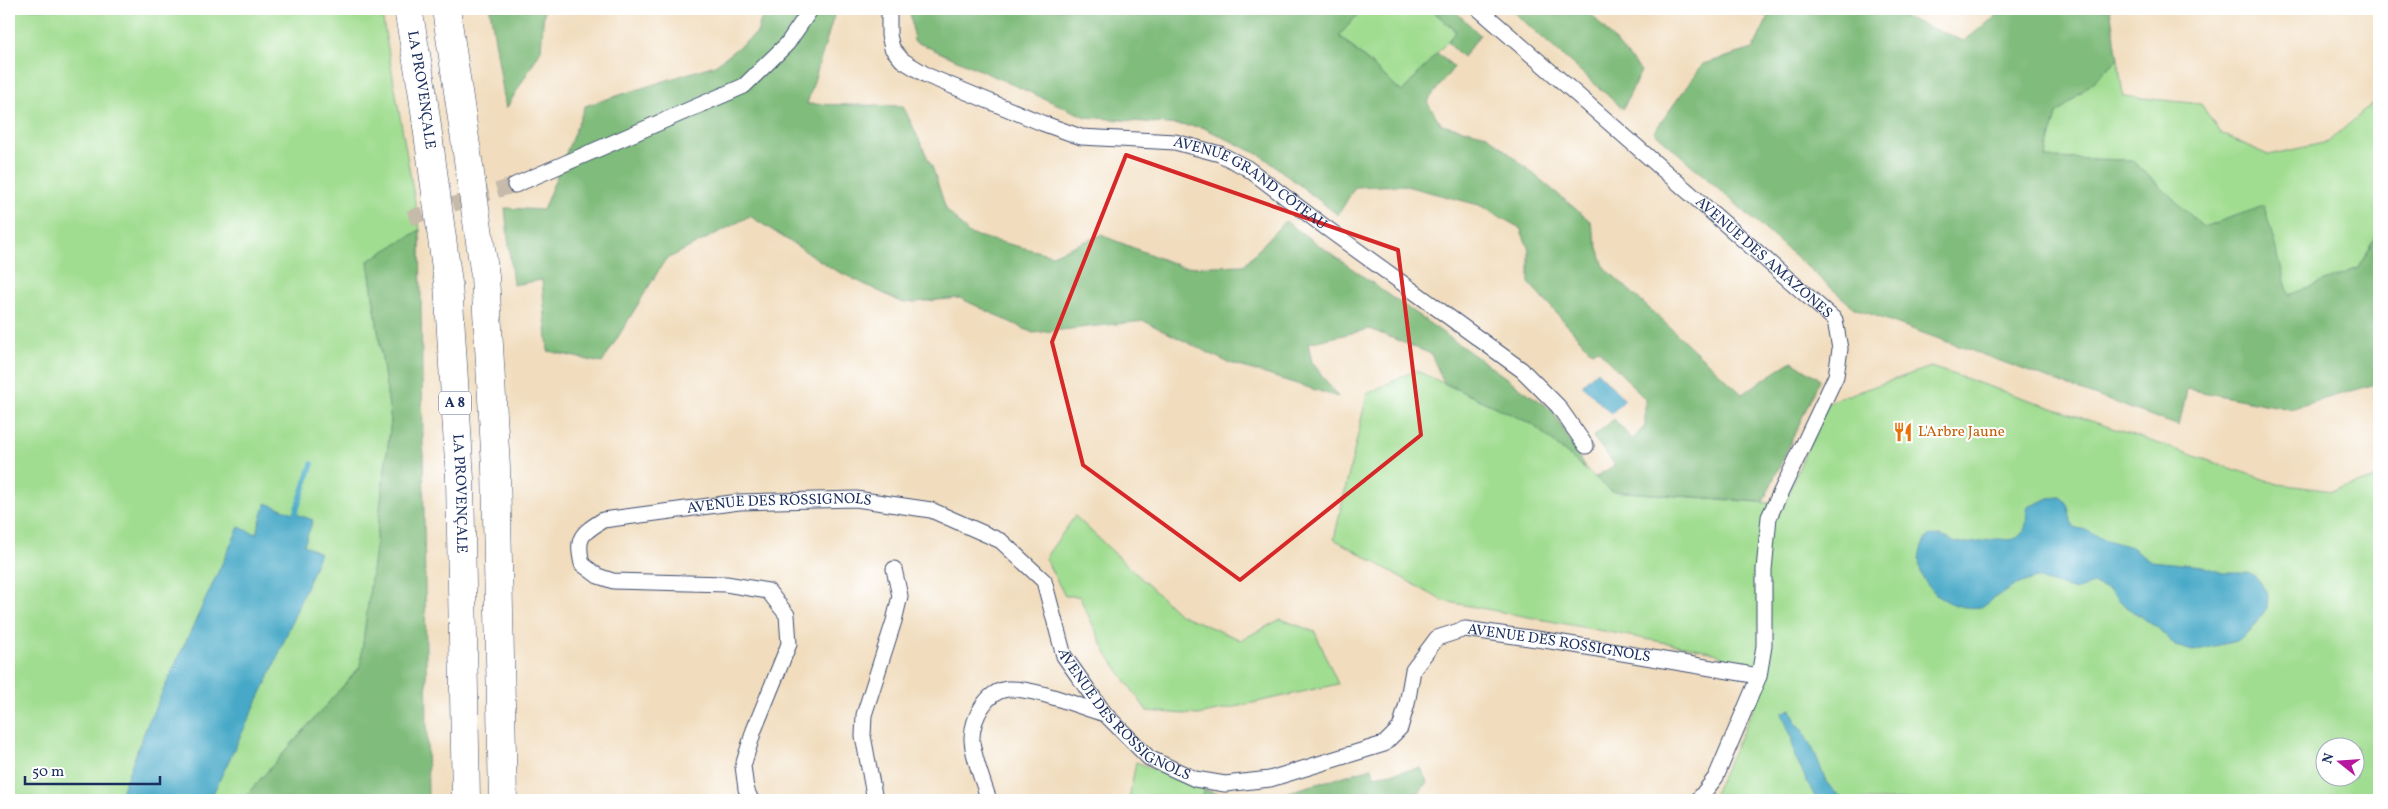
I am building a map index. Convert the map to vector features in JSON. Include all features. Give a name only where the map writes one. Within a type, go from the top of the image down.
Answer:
[{"type":"highway","name":"LA PROVENÇALE","points":[[408,9],[422,90],[448,292],[460,479],[466,800]]},
{"type":"highway","name":"A 8","points":[[446,9],[485,276],[496,468],[504,800]]},
{"type":"street","points":[[515,185],[744,86],[787,44],[811,9]]},
{"type":"street","name":"AVENUE GRAND CÔTEAU","points":[[889,9],[888,35],[892,48],[902,60],[928,76],[1042,123],[1082,137],[1175,142],[1220,154],[1247,168],[1522,370],[1558,406],[1586,446]]},
{"type":"street","name":"AVENUE DES AMAZONES","points":[[1479,9],[1835,320],[1840,349],[1836,376],[1769,517],[1764,570],[1764,646],[1759,676],[1716,777],[1698,800]]},
{"type":"street","name":"AVENUE DES ROSSIGNOLS","points":[[751,800],[746,789],[743,766],[754,730],[789,644],[787,615],[768,591],[726,584],[614,581],[598,576],[582,564],[578,546],[585,532],[603,520],[739,502],[856,499],[931,510],[1000,541],[1044,581],[1064,656],[1105,714],[1148,758],[1195,779],[1225,784],[1270,779],[1384,744],[1400,728],[1407,704],[1413,670],[1437,638],[1464,629],[1551,641],[1759,676]]},
{"type":"street","points":[[875,800],[863,736],[864,716],[900,596],[894,569]]},
{"type":"street","points":[[989,800],[971,739],[976,715],[988,698],[1006,689],[1031,692],[1105,714]]},
{"type":"highlighted area","points":[[1126,155],[1398,250],[1421,435],[1240,580],[1083,465],[1052,342]]},
{"type":"green space","points":[[9,9],[381,9],[420,230],[368,261],[391,421],[360,667],[242,800],[9,800]]},
{"type":"green space","points":[[490,9],[544,9],[541,50],[506,109]]},
{"type":"green space","points":[[764,9],[836,9],[807,104],[903,106],[933,169],[946,209],[969,234],[1052,255],[1101,235],[1182,267],[1244,265],[1285,221],[1553,411],[1587,471],[1532,424],[1444,383],[1431,354],[1370,329],[1308,343],[1312,362],[1338,397],[1227,362],[1144,321],[1033,333],[960,298],[903,303],[833,269],[750,216],[665,260],[602,363],[548,351],[542,280],[513,285],[505,208],[543,210],[585,106],[715,65],[757,33]]},
{"type":"green space","points":[[910,9],[1363,9],[1339,36],[1402,92],[1437,53],[1454,67],[1427,102],[1441,124],[1487,135],[1590,221],[1604,267],[1742,394],[1792,361],[1820,379],[1763,502],[1611,491],[1595,477],[1615,465],[1593,437],[1614,419],[1632,440],[1645,426],[1645,399],[1598,349],[1592,352],[1529,283],[1529,250],[1520,228],[1479,205],[1402,185],[1355,187],[1338,215],[1262,156],[1202,127],[1086,117],[914,41]]},
{"type":"green space","points":[[1363,9],[1431,9],[1456,32],[1402,92],[1339,35]]},
{"type":"green space","points":[[1431,9],[1453,9],[1480,35],[1463,57],[1447,42],[1456,31]]},
{"type":"green space","points":[[1510,9],[1587,9],[1641,71],[1623,109]]},
{"type":"green space","points":[[1710,9],[1884,9],[1964,41],[2005,9],[2110,9],[2118,59],[2057,114],[2045,158],[2132,160],[2203,227],[2264,206],[2289,295],[2358,268],[2379,232],[2379,383],[2290,409],[2187,389],[2179,426],[1854,308],[1654,132],[1703,64],[1753,49],[1769,16]]},
{"type":"green space","points":[[2118,59],[2123,96],[2201,104],[2220,133],[2268,155],[2328,142],[2377,100],[2379,94],[2379,232],[2358,268],[2289,296],[2203,227],[2132,160],[2045,158],[2057,114]]},
{"type":"green space","points":[[420,230],[428,800],[242,800],[360,667],[391,421],[368,261]]},
{"type":"green space","points":[[1931,367],[2278,484],[2333,491],[2379,477],[2379,800],[1711,800],[1767,679],[1710,651],[1443,601],[1334,539],[1367,394],[1415,370],[1532,424],[1611,491],[1783,504],[1828,402]]},
{"type":"green space","points":[[1075,516],[1179,614],[1241,640],[1281,619],[1315,632],[1338,684],[1199,715],[1147,711],[1107,654],[1079,596],[1065,596],[1045,558]]},
{"type":"green space","points":[[1136,762],[1205,790],[1199,800],[1129,800]]},
{"type":"green space","points":[[1372,768],[1374,776],[1421,768],[1427,782],[1414,800],[1261,800]]},
{"type":"green space","points":[[1205,790],[1240,800],[1199,800]]},
{"type":"water","points":[[1597,371],[1625,400],[1611,414],[1582,385]]},
{"type":"water","points":[[2060,497],[2066,502],[2073,527],[2090,531],[2100,538],[2131,547],[2151,561],[2202,566],[2223,573],[2248,573],[2254,575],[2268,594],[2267,608],[2250,631],[2237,641],[2193,651],[2175,646],[2163,632],[2124,605],[2109,590],[2094,584],[2075,590],[2035,578],[2014,586],[1981,607],[1966,607],[1952,604],[1930,588],[1919,564],[1921,550],[1928,536],[1936,535],[1967,543],[2015,539],[2025,527],[2028,507],[2049,498]]},
{"type":"water","points":[[266,503],[313,520],[304,545],[320,553],[273,668],[210,800],[118,800],[148,723],[239,527],[256,534]]},
{"type":"water","points":[[1791,709],[1797,725],[1803,729],[1827,782],[1831,788],[1846,800],[1816,799],[1795,757],[1791,736],[1782,713]]},
{"type":"waterway","points":[[293,520],[312,464]]},
{"type":"tunnel","points":[[409,218],[515,185]]},
{"type":"place","name":"L'Arbre Jaune","points":[[1903,432]]}]
